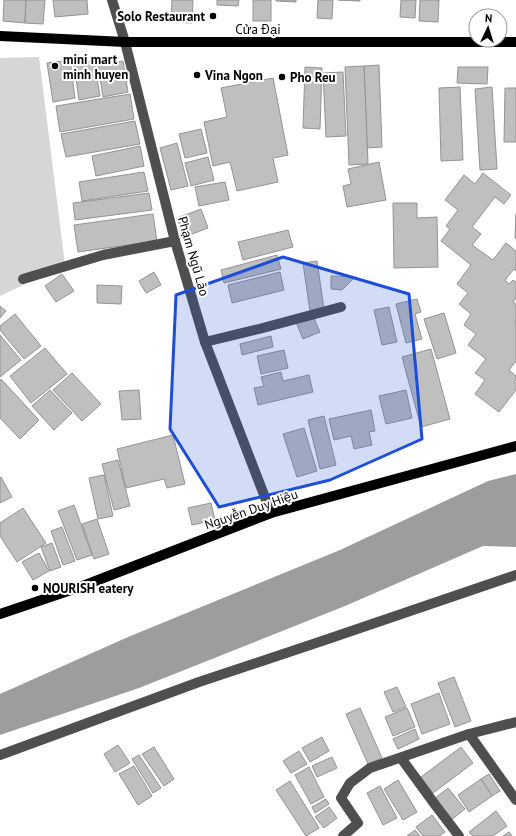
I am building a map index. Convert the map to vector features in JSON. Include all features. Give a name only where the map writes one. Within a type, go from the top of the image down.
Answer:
[{"type":"main road","name":"Cửa Đại","points":[[0,36],[125,42],[516,42]]},
{"type":"main road","name":"Nguyễn Duy Hiệu","points":[[0,614],[80,587],[271,513],[516,446]]},
{"type":"street","name":"Phạm Ngũ Lão","points":[[112,0],[125,42],[175,241],[205,342],[271,513]]},
{"type":"street","points":[[23,279],[103,255],[175,241]]},
{"type":"street","points":[[205,342],[341,307]]},
{"type":"street","points":[[0,755],[199,682],[516,576]]},
{"type":"street","points":[[343,836],[358,823],[341,798],[350,783],[370,768],[468,734],[516,722]]},
{"type":"street","points":[[468,734],[516,800]]},
{"type":"street","points":[[401,758],[459,836]]},
{"type":"highlighted area","points":[[283,257],[409,294],[422,439],[330,480],[219,507],[170,429],[176,295]]},
{"type":"shaded area","points":[[39,57],[65,265],[0,296],[0,58]]},
{"type":"shaded area","points":[[516,474],[516,547],[483,546],[345,606],[139,688],[0,735],[0,694],[128,637],[340,550],[488,481]]},
{"type":"building","points":[[4,0],[26,0],[25,23],[3,21]]},
{"type":"building","points":[[26,0],[45,0],[43,24],[25,23]]},
{"type":"building","points":[[53,0],[87,0],[88,14],[55,17]]},
{"type":"building","points":[[172,0],[193,0],[192,23],[171,22]]},
{"type":"building","points":[[217,0],[239,0],[238,6],[217,5]]},
{"type":"building","points":[[253,0],[271,0],[271,21],[253,21]]},
{"type":"building","points":[[296,0],[296,2],[276,1]]},
{"type":"building","points":[[318,0],[333,0],[332,19],[317,18]]},
{"type":"building","points":[[338,0],[360,0],[360,1]]},
{"type":"building","points":[[401,0],[416,0],[415,18],[400,17]]},
{"type":"building","points":[[420,0],[439,0],[438,22],[419,21]]},
{"type":"building","points":[[70,60],[75,98],[53,102],[47,63]]},
{"type":"building","points":[[94,61],[100,96],[79,100],[74,64]]},
{"type":"building","points":[[123,61],[128,92],[103,97],[98,65]]},
{"type":"building","points":[[379,65],[382,147],[367,148],[364,66]]},
{"type":"building","points":[[364,66],[368,164],[349,165],[345,67]]},
{"type":"building","points":[[305,67],[322,68],[320,129],[303,128]]},
{"type":"building","points":[[458,67],[488,67],[487,84],[457,83]]},
{"type":"building","points":[[343,72],[346,136],[326,137],[323,73]]},
{"type":"building","points":[[273,78],[288,155],[273,158],[278,182],[237,191],[230,162],[213,166],[204,122],[227,117],[221,88]]},
{"type":"building","points":[[460,87],[463,160],[441,161],[439,88]]},
{"type":"building","points":[[492,87],[497,169],[480,170],[475,89]]},
{"type":"building","points":[[505,88],[516,88],[516,142],[504,142]]},
{"type":"building","points":[[130,94],[134,119],[60,132],[56,106]]},
{"type":"building","points":[[135,121],[140,144],[66,157],[61,134]]},
{"type":"building","points":[[201,129],[207,153],[185,158],[179,134]]},
{"type":"building","points":[[177,143],[188,186],[171,190],[160,148]]},
{"type":"building","points":[[140,146],[144,166],[96,176],[92,156]]},
{"type":"building","points":[[208,157],[214,180],[191,186],[185,163]]},
{"type":"building","points":[[379,162],[386,200],[347,207],[343,186],[351,184],[348,169]]},
{"type":"building","points":[[144,172],[148,191],[82,201],[79,182]]},
{"type":"building","points":[[483,173],[511,195],[504,204],[495,197],[472,227],[481,234],[472,245],[493,260],[506,243],[516,251],[516,271],[514,269],[505,280],[509,284],[513,280],[516,282],[516,298],[513,302],[516,304],[516,361],[509,370],[516,376],[516,380],[514,382],[516,383],[516,390],[499,412],[475,394],[485,380],[475,373],[486,359],[468,345],[476,334],[464,325],[471,314],[459,304],[468,293],[457,284],[471,265],[441,241],[450,229],[446,226],[458,210],[445,200],[464,175],[475,184]]},
{"type":"building","points":[[225,182],[229,200],[199,206],[195,187]]},
{"type":"building","points":[[149,193],[152,210],[75,220],[73,203]]},
{"type":"building","points":[[393,203],[417,203],[417,218],[437,217],[438,267],[394,268]]},
{"type":"building","points":[[201,209],[208,228],[184,237],[177,218]]},
{"type":"building","points":[[153,214],[157,241],[78,252],[74,225]]},
{"type":"building","points":[[516,214],[516,238],[515,238]]},
{"type":"building","points":[[288,230],[293,247],[243,260],[238,242]]},
{"type":"building","points":[[277,255],[281,269],[224,283],[221,270]]},
{"type":"building","points":[[317,261],[324,309],[310,311],[303,263]]},
{"type":"building","points":[[154,272],[161,285],[146,293],[139,281]]},
{"type":"building","points":[[280,272],[284,290],[232,303],[228,285]]},
{"type":"building","points":[[62,274],[74,291],[56,302],[45,286]]},
{"type":"building","points":[[331,276],[355,277],[342,290],[331,289]]},
{"type":"building","points":[[97,285],[122,286],[121,304],[97,303]]},
{"type":"building","points":[[417,299],[421,312],[415,314],[422,339],[406,343],[396,304]]},
{"type":"building","points":[[0,306],[6,311],[0,318]]},
{"type":"building","points":[[389,307],[397,342],[382,345],[374,310]]},
{"type":"building","points":[[444,313],[456,353],[437,359],[424,319]]},
{"type":"building","points":[[15,314],[41,346],[24,359],[0,330],[0,326]]},
{"type":"building","points":[[313,316],[320,332],[303,339],[296,322]]},
{"type":"building","points":[[0,335],[21,360],[0,377]]},
{"type":"building","points":[[271,336],[273,347],[242,355],[240,344]]},
{"type":"building","points":[[45,348],[67,374],[31,403],[10,376]]},
{"type":"building","points":[[431,349],[450,419],[421,427],[402,357]]},
{"type":"building","points":[[284,350],[288,368],[261,374],[257,356]]},
{"type":"building","points":[[281,372],[283,381],[309,375],[313,392],[258,405],[254,388],[264,386],[261,377]]},
{"type":"building","points":[[72,373],[101,404],[82,421],[53,390]]},
{"type":"building","points":[[1,379],[39,420],[20,439],[0,418]]},
{"type":"building","points":[[50,390],[72,413],[54,430],[32,406]]},
{"type":"building","points":[[139,390],[141,419],[122,420],[119,391]]},
{"type":"building","points":[[406,390],[412,418],[386,424],[379,396]]},
{"type":"building","points":[[371,410],[375,431],[369,432],[372,445],[354,449],[351,436],[334,440],[329,419]]},
{"type":"building","points":[[324,416],[336,465],[320,469],[308,420]]},
{"type":"building","points":[[304,428],[317,471],[297,477],[283,434]]},
{"type":"building","points":[[173,435],[185,484],[167,488],[164,479],[126,488],[117,449]]},
{"type":"building","points":[[118,460],[130,506],[114,510],[102,464]]},
{"type":"building","points":[[104,475],[113,516],[98,519],[89,478]]},
{"type":"building","points":[[1,477],[12,497],[0,503],[0,478]]},
{"type":"building","points":[[211,503],[215,520],[192,525],[188,508]]},
{"type":"building","points":[[74,505],[92,555],[77,560],[58,511]]},
{"type":"building","points":[[23,508],[46,543],[17,562],[0,536],[0,523]]},
{"type":"building","points":[[97,519],[109,554],[94,559],[82,524]]},
{"type":"building","points":[[62,527],[75,561],[63,565],[51,531]]},
{"type":"building","points":[[52,543],[61,567],[50,571],[41,547]]},
{"type":"building","points":[[39,553],[49,571],[33,580],[22,562]]},
{"type":"building","points":[[454,677],[471,721],[455,727],[438,683]]},
{"type":"building","points":[[397,687],[406,707],[393,712],[384,692]]},
{"type":"building","points":[[439,693],[450,724],[422,734],[411,704]]},
{"type":"building","points":[[360,708],[382,758],[368,764],[346,714]]},
{"type":"building","points":[[407,708],[415,727],[393,736],[385,717]]},
{"type":"building","points":[[415,729],[419,739],[398,749],[393,739]]},
{"type":"building","points":[[322,737],[329,751],[310,762],[302,748]]},
{"type":"building","points":[[118,745],[130,763],[115,772],[104,754]]},
{"type":"building","points":[[154,747],[174,779],[164,786],[142,754]]},
{"type":"building","points":[[461,747],[473,763],[433,793],[421,777]]},
{"type":"building","points":[[299,751],[307,764],[291,773],[283,761]]},
{"type":"building","points":[[139,755],[161,788],[153,793],[132,759]]},
{"type":"building","points":[[332,757],[337,768],[317,777],[312,766]]},
{"type":"building","points":[[134,766],[152,796],[138,805],[119,774]]},
{"type":"building","points":[[309,767],[324,797],[311,804],[295,775]]},
{"type":"building","points":[[489,774],[500,791],[492,796],[481,779]]},
{"type":"building","points":[[481,779],[492,796],[469,812],[458,795]]},
{"type":"building","points":[[398,780],[417,812],[403,820],[384,789]]},
{"type":"building","points":[[290,781],[319,828],[306,836],[276,790]]},
{"type":"building","points":[[380,786],[397,818],[383,825],[367,793]]},
{"type":"building","points":[[448,788],[465,809],[451,820],[434,799]]},
{"type":"building","points":[[326,799],[329,804],[315,813],[312,807]]},
{"type":"building","points":[[329,807],[337,818],[324,828],[315,817]]},
{"type":"building","points":[[496,811],[507,826],[493,836],[473,836],[469,832]]},
{"type":"building","points":[[432,815],[445,832],[439,836],[423,836],[416,827]]},
{"type":"building","points":[[415,830],[420,836],[407,836]]},
{"type":"building","points":[[509,832],[512,836],[503,836]]},
{"type":"place","name":"Solo Restaurant","points":[[213,16]]},
{"type":"place","name":"mini mart minh huyen","points":[[55,66]]},
{"type":"place","name":"Vina Ngon","points":[[197,75]]},
{"type":"place","name":"Pho Reu","points":[[282,77]]},
{"type":"place","name":"NOURISH eatery","points":[[35,588]]}]
